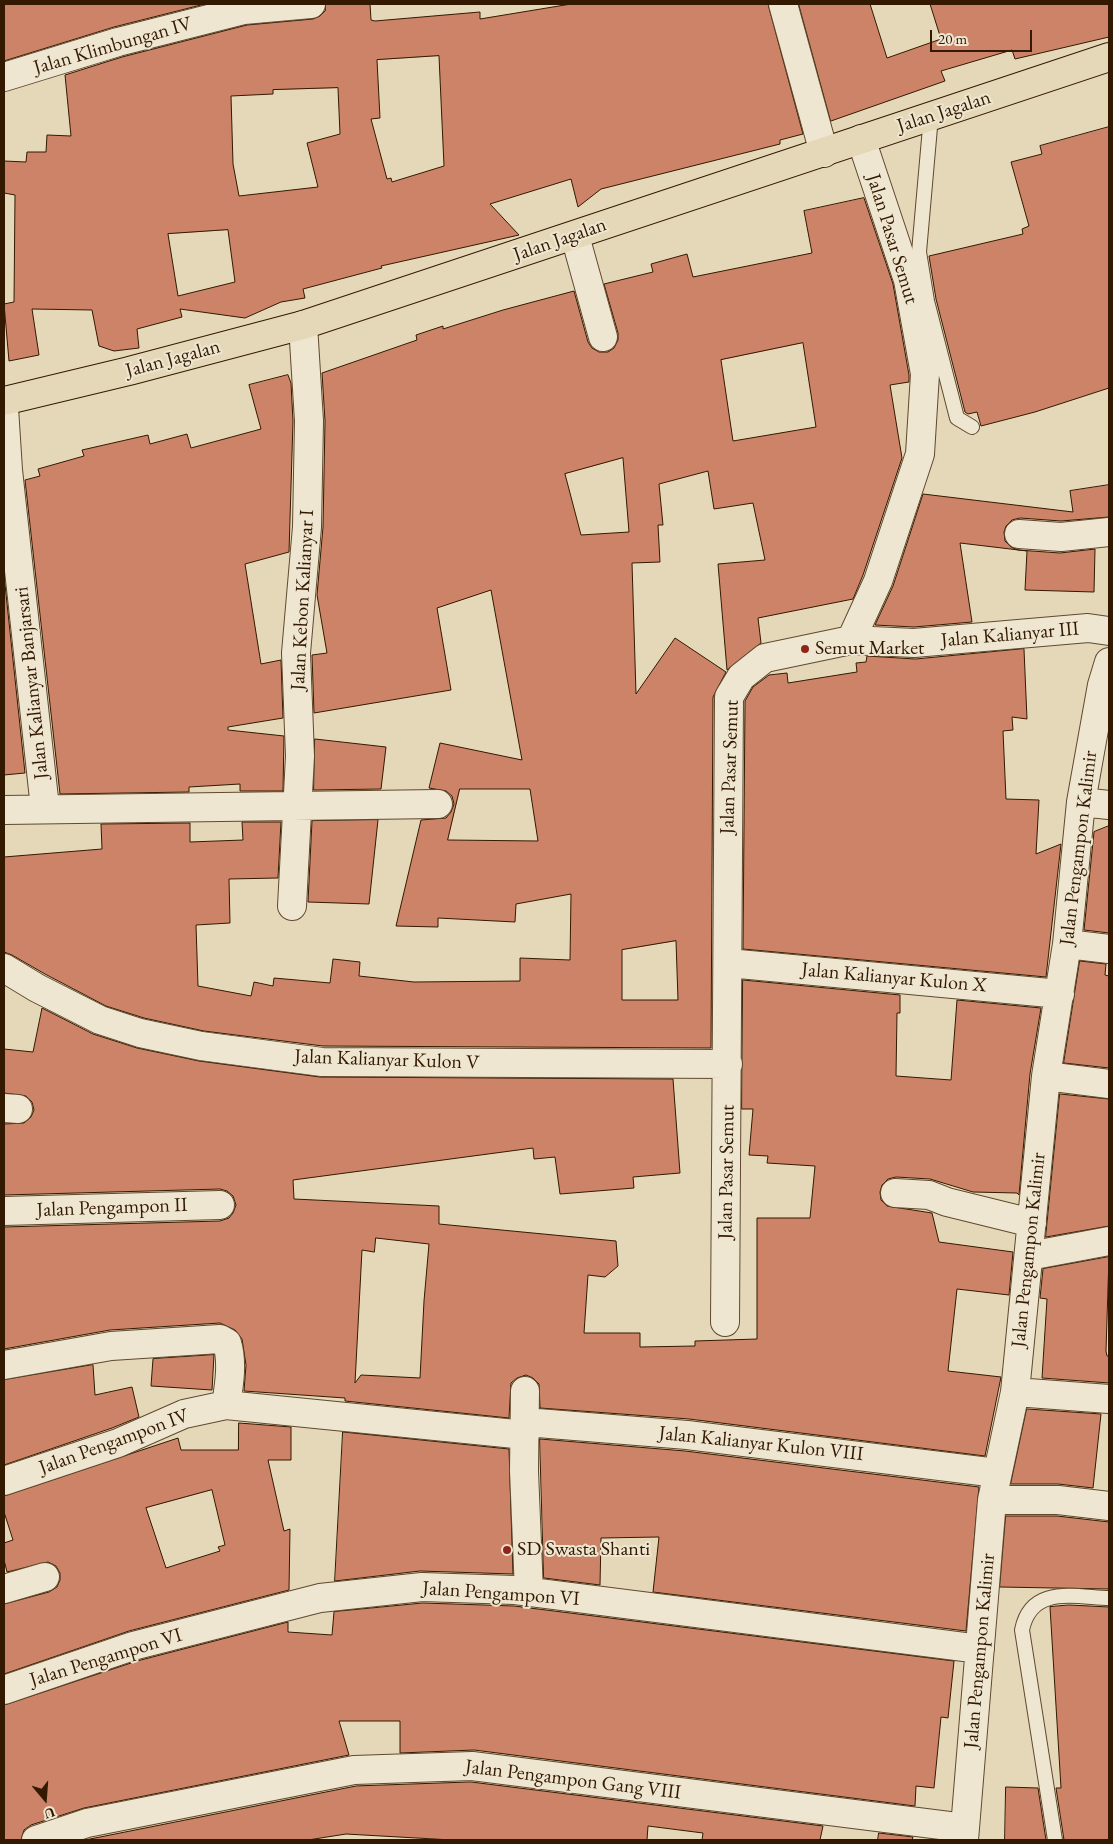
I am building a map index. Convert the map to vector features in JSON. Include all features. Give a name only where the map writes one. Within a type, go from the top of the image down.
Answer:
[{"type":"main road","name":"Jalan Jagalan","points":[[4,400],[129,371],[303,325],[824,153],[1109,56]]},
{"type":"street","name":"Jalan Klimbungan IV","points":[[4,77],[118,42],[244,10],[311,4]]},
{"type":"street","points":[[783,4],[824,153]]},
{"type":"street","name":"Jalan Pasar Semut","points":[[726,1322],[729,697],[741,677],[765,658],[851,640],[878,581],[920,454],[925,374],[908,280],[861,139]]},
{"type":"street","points":[[575,236],[603,337]]},
{"type":"street","name":"Jalan Kebon Kalianyar I","points":[[292,906],[300,756],[296,653],[307,527],[309,421],[303,325]]},
{"type":"street","name":"Jalan Kalianyar Banjarsari","points":[[4,408],[45,808]]},
{"type":"street","points":[[1019,534],[1061,537],[1109,532]]},
{"type":"street","name":"Jalan Kalianyar III","points":[[851,640],[914,643],[1088,628],[1109,631]]},
{"type":"street","name":"Jalan Pengampon Kalimir","points":[[965,1834],[992,1500],[1015,1392],[1030,1256],[1046,1076],[1068,944],[1081,802],[1102,734],[1102,684],[1109,662]]},
{"type":"street","points":[[1081,802],[1109,805]]},
{"type":"street","points":[[4,810],[298,804],[438,804]]},
{"type":"street","points":[[1068,944],[1109,949]]},
{"type":"street","name":"Jalan Kalianyar Kulon X","points":[[728,962],[1060,994]]},
{"type":"street","name":"Jalan Kalianyar Kulon V","points":[[4,968],[37,988],[100,1020],[140,1033],[201,1046],[322,1062],[728,1064]]},
{"type":"street","points":[[1046,1076],[1109,1084]]},
{"type":"street","points":[[895,1193],[929,1195],[947,1202],[1032,1222]]},
{"type":"street","name":"Jalan Pengampon II","points":[[4,1211],[220,1205]]},
{"type":"street","points":[[1030,1256],[1109,1241]]},
{"type":"street","points":[[4,1364],[111,1346],[220,1339],[227,1343],[229,1386],[226,1405]]},
{"type":"street","points":[[525,1391],[529,1592]]},
{"type":"street","points":[[1015,1392],[1109,1399]]},
{"type":"street","name":"Jalan Pengampon IV","points":[[4,1481],[118,1443],[184,1414],[226,1405],[525,1428]]},
{"type":"street","name":"Jalan Kalianyar Kulon VIII","points":[[525,1428],[687,1435],[997,1473]]},
{"type":"street","points":[[992,1500],[1058,1500],[1109,1506]]},
{"type":"street","points":[[4,1589],[45,1577]]},
{"type":"street","name":"Jalan Pengampon VI","points":[[4,1690],[133,1646],[320,1598],[422,1586],[529,1592],[980,1649]]},
{"type":"street","name":"Jalan Pengampon Gang VIII","points":[[36,1840],[88,1823],[354,1770],[472,1766],[965,1834]]},
{"type":"lane","points":[[931,116],[919,252],[926,301],[957,418],[972,427]]},
{"type":"lane","points":[[1055,1840],[1022,1630],[1024,1621],[1037,1601],[1054,1597],[1109,1598]]},
{"type":"building","points":[[4,4],[205,4],[114,27],[4,61]]},
{"type":"building","points":[[326,4],[370,4],[371,20],[375,21],[480,12],[480,19],[571,4],[768,4],[803,134],[780,140],[780,144],[601,189],[578,207],[571,179],[490,204],[519,235],[381,266],[382,268],[303,289],[305,298],[281,302],[245,318],[180,309],[182,317],[137,329],[139,348],[114,351],[99,346],[92,310],[32,309],[39,355],[9,361],[4,304],[14,302],[15,195],[4,193],[4,161],[26,162],[27,152],[46,152],[47,135],[71,136],[65,75],[122,57],[247,25],[313,19],[325,11]],"holes":[[[439,56],[444,166],[392,182],[391,178],[387,179],[371,119],[380,118],[377,60]],[[338,88],[340,134],[307,143],[318,187],[239,196],[233,164],[231,96],[273,94],[273,90]],[[228,230],[235,282],[178,296],[168,234]]]},
{"type":"building","points":[[799,4],[870,4],[887,58],[941,39],[930,4],[1109,4],[1109,37],[1015,59],[1012,50],[941,71],[945,81],[831,121]]},
{"type":"building","points":[[1109,127],[1109,388],[1035,412],[981,426],[977,412],[968,414],[965,412],[936,299],[929,256],[1023,234],[1022,229],[1029,226],[1011,162],[1042,154],[1040,146]]},
{"type":"building","points":[[864,198],[893,284],[909,375],[909,382],[890,385],[902,458],[863,575],[853,599],[758,618],[761,643],[727,670],[718,564],[765,560],[753,503],[714,509],[708,471],[659,484],[663,525],[658,525],[660,562],[632,563],[636,694],[675,638],[726,672],[713,697],[711,1048],[323,1046],[204,1031],[144,1018],[106,1006],[4,952],[4,857],[102,849],[101,824],[190,823],[190,842],[243,840],[242,822],[281,822],[278,878],[229,879],[230,923],[196,925],[198,986],[251,996],[254,982],[273,986],[274,978],[330,983],[333,959],[360,962],[359,976],[414,982],[520,981],[520,958],[570,960],[571,894],[516,904],[515,922],[438,918],[438,927],[396,926],[421,820],[446,818],[454,804],[452,796],[446,791],[429,788],[440,743],[522,760],[491,590],[437,608],[451,690],[314,713],[312,655],[327,653],[317,595],[323,527],[325,421],[322,373],[417,340],[416,335],[443,326],[443,329],[503,310],[574,291],[588,342],[592,348],[599,352],[608,352],[614,348],[618,340],[618,333],[604,284],[653,272],[651,264],[687,254],[693,277],[812,253],[804,211]],"holes":[[[803,343],[816,427],[733,441],[721,360]],[[623,458],[629,532],[581,535],[565,474]],[[460,789],[530,789],[538,841],[448,840]],[[676,941],[678,1000],[622,1000],[622,950]]]},
{"type":"building","points":[[288,375],[291,383],[293,421],[289,552],[245,564],[261,664],[281,660],[283,718],[228,727],[228,730],[284,736],[283,791],[240,791],[240,784],[189,787],[189,792],[60,794],[25,480],[40,476],[38,469],[84,456],[82,450],[148,435],[150,444],[187,434],[191,448],[261,429],[249,385]]},
{"type":"building","points":[[1109,485],[1109,517],[1061,521],[1020,518],[1012,520],[1006,526],[1004,532],[1005,541],[1011,547],[1018,550],[960,543],[972,622],[914,627],[875,625],[893,586],[923,494],[1073,512],[1070,491]]},
{"type":"building","points":[[1095,549],[1094,592],[1025,590],[1027,551],[1020,550],[1060,553]]},
{"type":"building","points":[[4,575],[25,773],[4,775]]},
{"type":"building","points":[[1024,649],[1027,719],[1012,717],[1013,730],[1003,731],[1006,799],[1039,800],[1036,854],[1061,844],[1046,977],[743,949],[745,701],[753,687],[769,675],[787,673],[788,683],[857,672],[856,663],[866,662],[867,656],[915,659]]},
{"type":"building","points":[[315,739],[386,747],[381,789],[314,790]]},
{"type":"building","points":[[378,820],[369,904],[308,902],[312,821]]},
{"type":"building","points":[[1109,826],[1109,933],[1084,930],[1094,832]]},
{"type":"building","points":[[1080,961],[1106,964],[1105,975],[1109,976],[1109,1068],[1064,1063]]},
{"type":"building","points":[[743,980],[900,995],[900,1013],[897,1013],[896,1076],[951,1080],[957,1000],[1041,1008],[1030,1074],[1019,1195],[1017,1193],[973,1192],[930,1179],[896,1177],[888,1179],[882,1185],[880,1192],[881,1200],[887,1206],[932,1213],[939,1242],[1013,1252],[1009,1295],[957,1289],[948,1371],[1001,1377],[985,1456],[689,1419],[540,1408],[539,1384],[533,1378],[526,1375],[517,1378],[511,1383],[509,1418],[345,1401],[345,1398],[244,1391],[246,1365],[242,1339],[235,1330],[220,1323],[110,1330],[4,1349],[4,1227],[220,1221],[229,1218],[236,1205],[233,1196],[227,1191],[220,1189],[4,1195],[4,1124],[24,1123],[31,1117],[34,1110],[32,1102],[26,1096],[4,1093],[4,1049],[33,1052],[42,1008],[93,1034],[137,1048],[199,1061],[320,1077],[673,1079],[680,1173],[633,1177],[634,1188],[560,1194],[555,1157],[534,1159],[533,1148],[293,1180],[294,1199],[439,1206],[439,1224],[616,1241],[618,1266],[605,1277],[588,1275],[584,1333],[640,1333],[640,1347],[695,1346],[695,1341],[757,1339],[757,1218],[810,1218],[815,1166],[767,1163],[768,1156],[749,1155],[753,1109],[742,1109]],"holes":[[[376,1238],[429,1244],[420,1378],[361,1375],[355,1383],[362,1250],[374,1252]]]},
{"type":"building","points":[[1060,1094],[1109,1099],[1109,1226],[1046,1237]]},
{"type":"building","points":[[1109,1257],[1106,1351],[1107,1356],[1109,1356],[1109,1383],[1042,1378],[1047,1299],[1040,1298],[1043,1269]]},
{"type":"building","points":[[214,1355],[212,1390],[151,1386],[153,1359]]},
{"type":"building","points":[[93,1365],[95,1395],[132,1387],[139,1417],[4,1465],[4,1380]]},
{"type":"building","points":[[1027,1409],[1101,1414],[1093,1488],[1058,1484],[1011,1484]]},
{"type":"building","points":[[239,1423],[291,1427],[291,1460],[268,1460],[284,1531],[290,1529],[289,1590],[129,1631],[4,1674],[4,1604],[49,1592],[57,1587],[60,1573],[56,1566],[48,1562],[7,1572],[4,1560],[4,1543],[13,1540],[4,1512],[4,1496],[178,1438],[181,1450],[238,1450]],"holes":[[[212,1490],[225,1545],[218,1547],[220,1551],[166,1568],[146,1508]]]},
{"type":"building","points":[[343,1432],[509,1449],[513,1574],[420,1571],[335,1581]]},
{"type":"building","points":[[540,1439],[685,1451],[979,1487],[966,1631],[653,1592],[659,1537],[601,1538],[600,1585],[544,1578]]},
{"type":"building","points":[[1006,1516],[1057,1516],[1109,1522],[1109,1589],[1000,1587]]},
{"type":"building","points":[[423,1603],[514,1606],[954,1661],[948,1718],[941,1717],[934,1788],[916,1786],[915,1806],[474,1750],[400,1753],[400,1721],[339,1721],[349,1755],[84,1808],[31,1825],[24,1830],[21,1840],[4,1840],[4,1705],[137,1661],[288,1622],[288,1632],[332,1635],[334,1612]]},
{"type":"building","points":[[1069,1605],[1109,1607],[1109,1840],[1064,1840],[1056,1788],[1061,1788],[1050,1607]]},
{"type":"building","points":[[471,1782],[823,1826],[820,1840],[702,1840],[703,1833],[648,1826],[647,1840],[452,1840],[346,1834],[308,1840],[85,1840],[356,1786]]},
{"type":"building","points":[[1006,1787],[1038,1788],[1046,1840],[1005,1840]]},
{"type":"building","points":[[879,1833],[913,1837],[912,1840],[878,1840]]},
{"type":"place","name":"Semut Market","points":[[805,649]]},
{"type":"place","name":"SD Swasta Shanti","points":[[507,1550]]}]
